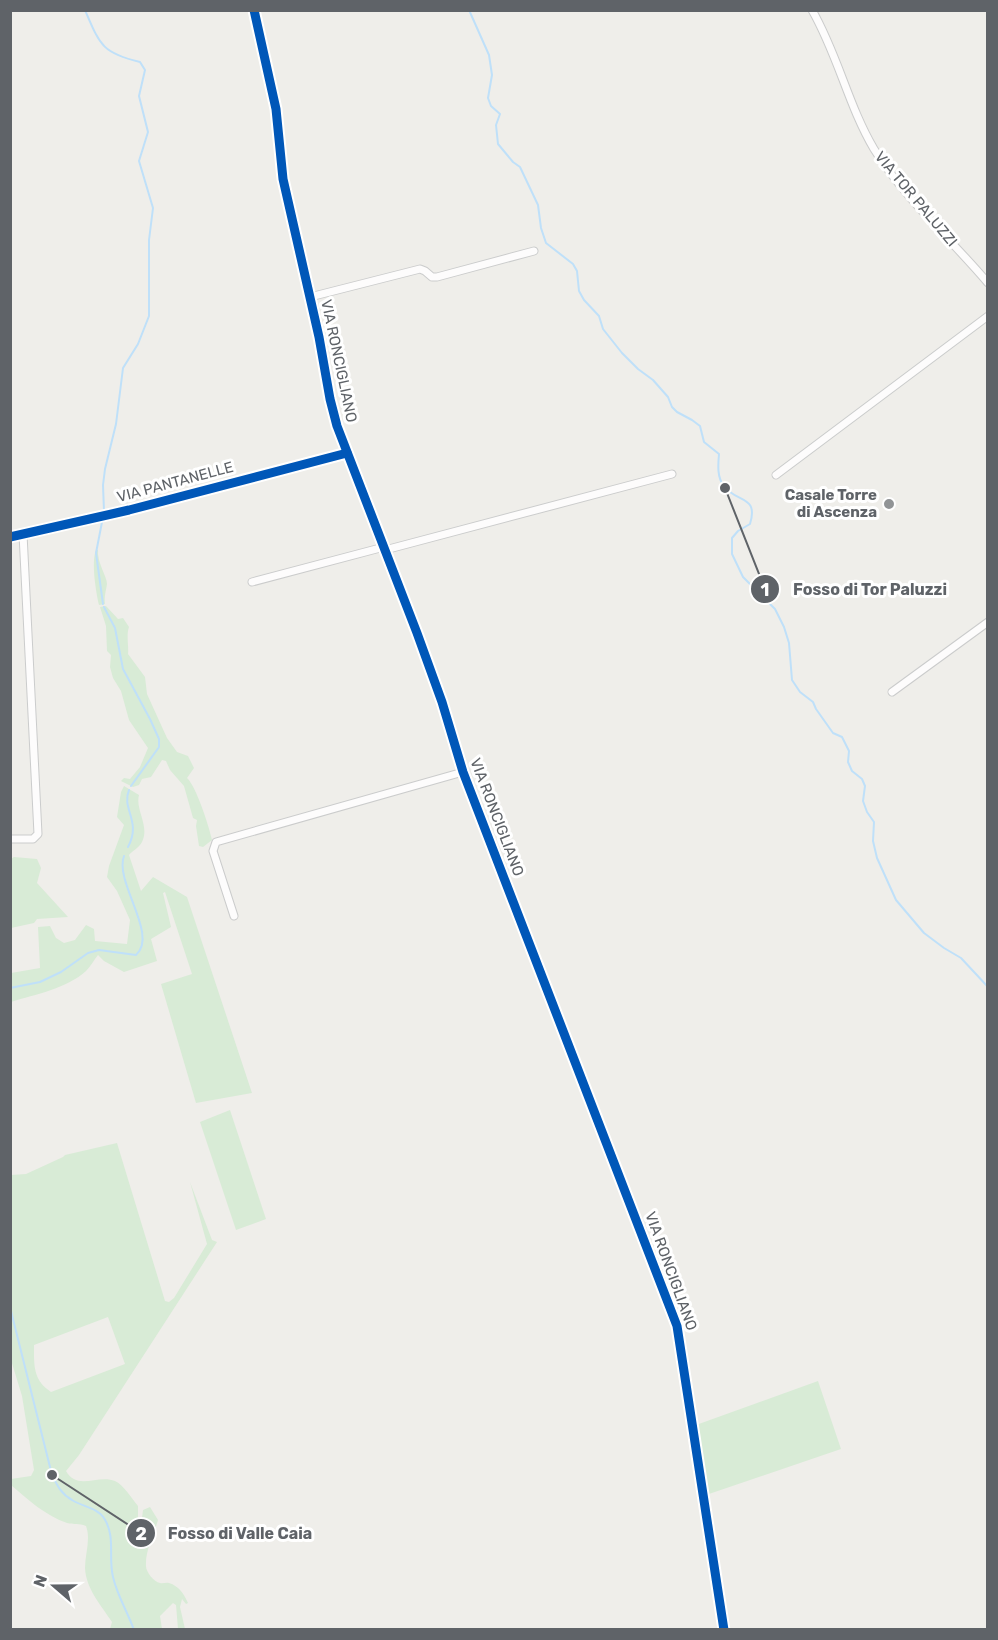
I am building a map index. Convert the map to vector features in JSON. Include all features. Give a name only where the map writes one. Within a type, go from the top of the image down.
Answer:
[{"type":"street","name":"VIA RONCIGLIANO","points":[[254,10],[276,109],[283,179],[310,297],[332,410],[442,702],[463,772],[677,1326],[724,1629]]},
{"type":"street","name":"VIA TOR PALUZZI","points":[[812,10],[828,40],[858,118],[875,150],[911,198],[987,283]]},
{"type":"street","points":[[310,297],[420,269],[436,277],[534,251]]},
{"type":"street","points":[[776,475],[987,316]]},
{"type":"street","name":"VIA PANTANELLE","points":[[10,537],[111,514],[347,453]]},
{"type":"street","points":[[252,582],[672,474]]},
{"type":"street","points":[[10,839],[33,839],[38,836],[23,534]]},
{"type":"street","points":[[892,692],[987,622]]},
{"type":"street","points":[[234,916],[213,851],[216,842],[463,772]]},
{"type":"green space","points":[[96,550],[98,550],[107,584],[105,604],[99,605],[94,569]]},
{"type":"green space","points":[[106,606],[118,619],[123,618],[129,627],[128,654],[145,677],[147,694],[167,738],[177,752],[188,756],[194,768],[187,778],[198,797],[212,840],[203,847],[199,846],[197,820],[193,818],[184,786],[170,770],[166,761],[162,760],[151,777],[142,779],[139,785],[133,787],[121,781],[124,778],[130,779],[140,767],[148,748],[129,720],[121,691],[113,678],[110,667],[111,655],[107,651],[106,626],[100,607]]},
{"type":"green space","points":[[124,786],[139,795],[138,801],[144,824],[141,844],[129,855],[141,891],[153,877],[187,897],[252,1093],[196,1103],[161,984],[192,974],[165,892],[163,893],[171,927],[151,939],[157,961],[124,972],[98,955],[86,971],[69,982],[11,1002],[11,973],[40,968],[38,927],[50,926],[56,938],[64,943],[75,940],[86,925],[94,929],[95,941],[127,944],[130,920],[117,891],[107,877],[124,825],[117,817]]},
{"type":"green space","points":[[14,857],[37,859],[41,868],[37,883],[68,917],[37,919],[34,923],[11,928],[11,859]]},
{"type":"green space","points":[[230,1110],[266,1219],[236,1230],[200,1122]]},
{"type":"green space","points":[[117,1143],[165,1301],[169,1302],[174,1298],[207,1244],[190,1182],[212,1240],[217,1242],[79,1455],[66,1471],[76,1480],[108,1479],[118,1483],[138,1506],[138,1519],[142,1518],[143,1510],[150,1507],[158,1520],[148,1549],[146,1568],[155,1581],[173,1584],[183,1594],[188,1603],[186,1604],[182,1599],[180,1607],[185,1629],[178,1629],[176,1605],[173,1603],[160,1616],[162,1629],[110,1629],[112,1622],[95,1596],[86,1576],[88,1536],[86,1526],[67,1523],[52,1516],[37,1507],[11,1485],[11,1479],[31,1476],[34,1470],[22,1396],[11,1360],[11,1175],[26,1174],[65,1155]],"holes":[[[108,1317],[125,1364],[51,1392],[41,1383],[36,1372],[34,1345]]]},
{"type":"green space","points":[[818,1381],[841,1449],[706,1495],[696,1425]]},
{"type":"waterway","points":[[85,10],[104,46],[117,55],[140,62],[145,70],[139,96],[148,132],[139,161],[153,208],[149,240],[149,316],[138,344],[123,368],[116,424],[105,469],[104,511]]},
{"type":"waterway","points":[[469,10],[489,55],[492,75],[488,98],[491,106],[500,114],[496,125],[498,144],[520,167],[538,205],[541,228],[546,243],[573,264],[577,271],[579,291],[599,316],[603,329],[622,353],[653,380],[677,412],[700,426],[704,442],[719,454],[718,471],[722,483],[734,495],[749,504],[752,515],[750,524],[738,531],[732,538],[732,554],[743,577],[775,609],[784,627],[789,643],[792,680],[800,692],[813,702],[833,733],[842,737],[849,751],[848,762],[852,771],[862,779],[865,786],[863,801],[874,822],[873,841],[877,858],[896,900],[924,933],[961,958],[988,987]]},
{"type":"waterway","points":[[102,522],[96,553],[103,604]]},
{"type":"waterway","points":[[104,607],[115,628],[123,669],[159,739],[159,747],[131,786]]},
{"type":"waterway","points":[[128,847],[133,830],[127,803],[129,790]]},
{"type":"waterway","points":[[10,988],[40,982],[61,972],[88,953],[99,950],[136,955],[142,946],[142,935],[140,922],[125,880],[124,856]]},
{"type":"waterway","points":[[10,1307],[52,1475],[65,1495],[98,1512],[108,1525],[115,1584],[134,1630]]},
{"type":"cycle path","points":[[254,10],[276,109],[283,179],[337,426],[417,633],[442,702],[463,772],[677,1326],[724,1630]]},
{"type":"cycle path","points":[[10,537],[129,510],[347,453]]},
{"type":"place","name":"Fosso di Tor Paluzzi","points":[[725,488]]},
{"type":"place","name":"Casale Torre di Ascenza","points":[[889,504]]},
{"type":"place","name":"Fosso di Valle Caia","points":[[52,1475]]}]
